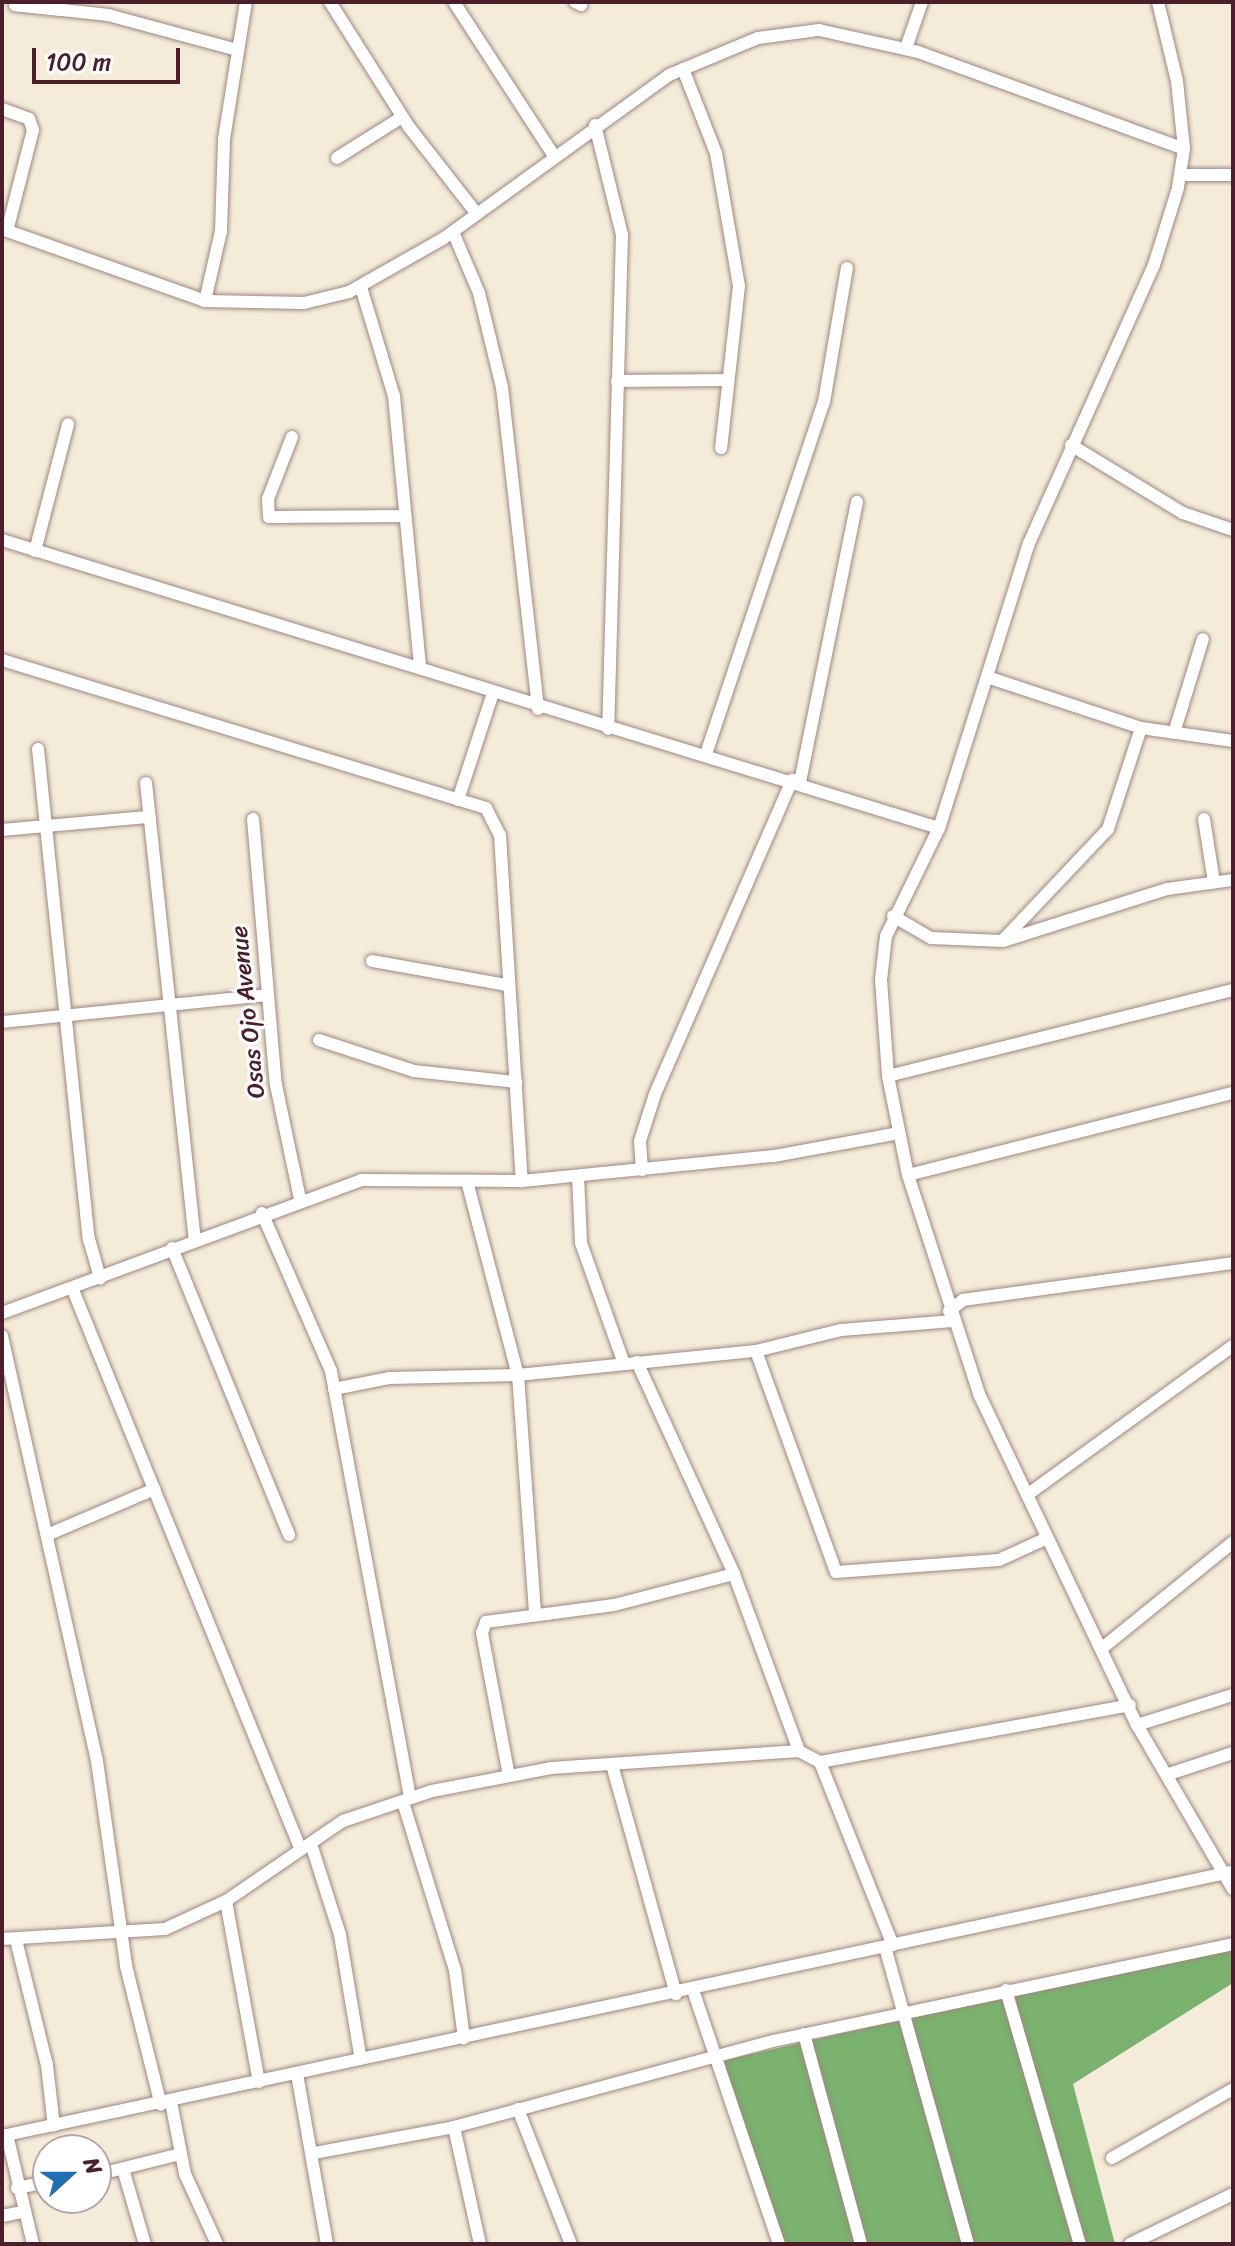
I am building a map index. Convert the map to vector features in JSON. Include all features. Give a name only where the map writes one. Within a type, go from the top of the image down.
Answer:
[{"type":"street","points":[[205,301],[221,231],[224,139],[246,2]]},
{"type":"street","points":[[330,2],[402,117],[477,214]]},
{"type":"street","points":[[454,2],[554,156]]},
{"type":"street","points":[[906,48],[922,2]]},
{"type":"street","points":[[1158,2],[1184,149],[1180,175],[1154,265],[1029,543],[990,678],[939,828],[893,916],[881,980],[888,1076],[908,1175],[950,1316],[979,1394],[1031,1492],[1047,1538],[1137,1725],[1229,1872],[1233,1889]]},
{"type":"street","points":[[15,5],[108,15],[238,50]]},
{"type":"street","points":[[15,5],[38,9]]},
{"type":"street","points":[[15,5],[62,10]]},
{"type":"street","points":[[2,109],[29,119],[33,130],[4,230],[205,301],[304,303],[361,287],[453,232],[595,125],[683,69],[758,38],[819,30],[906,48],[1184,149]]},
{"type":"street","points":[[683,69],[716,153],[732,232],[739,302],[726,380],[721,448]]},
{"type":"street","points":[[337,158],[402,117]]},
{"type":"street","points":[[595,125],[622,235],[608,729]]},
{"type":"street","points":[[1180,175],[1233,175]]},
{"type":"street","points":[[453,232],[479,293],[502,387],[538,709]]},
{"type":"street","points":[[706,754],[817,427],[847,268]]},
{"type":"street","points":[[361,287],[394,396],[420,665]]},
{"type":"street","points":[[617,381],[726,380]]},
{"type":"street","points":[[35,551],[68,424]]},
{"type":"street","points":[[292,437],[268,499],[269,517],[405,516]]},
{"type":"street","points":[[1071,445],[1183,513],[1233,530]]},
{"type":"street","points":[[642,1170],[640,1141],[655,1094],[796,781],[857,502]]},
{"type":"street","points":[[2,540],[420,665],[538,709],[796,781],[882,815],[939,828]]},
{"type":"street","points":[[1174,733],[1203,639]]},
{"type":"street","points":[[2,660],[486,808],[500,835],[507,985],[522,1181]]},
{"type":"street","points":[[990,678],[1141,728],[1233,741]]},
{"type":"street","points":[[458,800],[493,693]]},
{"type":"street","points":[[1003,941],[1108,829],[1141,728]]},
{"type":"street","points":[[38,749],[65,1016],[100,1278]]},
{"type":"street","points":[[146,783],[195,1238]]},
{"type":"street","points":[[2,830],[149,817]]},
{"type":"street","name":"Osas Ojo Avenue","points":[[253,819],[266,995],[300,1199]]},
{"type":"street","points":[[1204,819],[1214,882]]},
{"type":"street","points":[[893,916],[931,938],[1003,941],[1167,889],[1233,880]]},
{"type":"street","points":[[372,961],[507,985]]},
{"type":"street","points":[[888,1076],[1233,990]]},
{"type":"street","points":[[2,1022],[266,995]]},
{"type":"street","points":[[319,1040],[414,1071],[516,1082]]},
{"type":"street","points":[[908,1175],[1233,1093]]},
{"type":"street","points":[[2,1313],[73,1290],[262,1213],[361,1180],[468,1185],[522,1181],[642,1170],[899,1133]]},
{"type":"street","points":[[578,1176],[581,1243],[630,1363],[734,1574],[799,1751]]},
{"type":"street","points":[[468,1185],[518,1375],[535,1611]]},
{"type":"street","points":[[262,1213],[311,1317],[334,1389],[406,1799],[455,1970],[464,2038]]},
{"type":"street","points":[[172,1248],[289,1535]]},
{"type":"street","points":[[334,1389],[389,1378],[518,1375],[756,1351],[841,1330],[950,1316],[963,1300],[1233,1263]]},
{"type":"street","points":[[73,1290],[340,1935],[360,2055]]},
{"type":"street","points":[[2,1336],[47,1535],[125,1935],[126,1966],[180,2154],[217,2244]]},
{"type":"street","points":[[1031,1492],[1233,1346]]},
{"type":"street","points":[[756,1351],[836,1572],[999,1560],[1047,1538]]},
{"type":"street","points":[[47,1535],[155,1489]]},
{"type":"street","points":[[1101,1649],[1233,1542]]},
{"type":"street","points":[[509,1776],[482,1633],[494,1616],[614,1605],[734,1574]]},
{"type":"street","points":[[1137,1725],[1233,1695]]},
{"type":"street","points":[[2,1939],[125,1935],[165,1929],[226,1901],[343,1821],[406,1799],[509,1776],[799,1751],[820,1762],[1130,1705]]},
{"type":"street","points":[[1169,1774],[1233,1753]]},
{"type":"street","points":[[820,1762],[889,1946],[900,2013],[968,2244]]},
{"type":"street","points":[[612,1765],[676,1994]]},
{"type":"street","points":[[33,2244],[4,2136],[166,2104],[297,2074],[360,2055],[464,2038],[676,1994],[1229,1872]]},
{"type":"street","points":[[226,1901],[259,2082]]},
{"type":"street","points":[[16,1940],[47,2065],[54,2126]]},
{"type":"street","points":[[314,2153],[454,2127],[804,2034],[1233,1944]]},
{"type":"street","points":[[693,1990],[779,2244]]},
{"type":"street","points":[[1006,1990],[1080,2244]]},
{"type":"street","points":[[804,2034],[861,2244]]},
{"type":"street","points":[[297,2074],[314,2153],[313,2186],[327,2244]]},
{"type":"street","points":[[1112,2158],[1233,2089]]},
{"type":"street","points":[[518,2109],[571,2244]]},
{"type":"street","points":[[454,2127],[480,2244]]},
{"type":"street","points":[[112,2171],[180,2154]]},
{"type":"street","points":[[123,2169],[145,2244]]},
{"type":"street","points":[[17,2188],[32,2185]]},
{"type":"street","points":[[1130,2244],[1233,2194]]},
{"type":"street","points":[[2,2216],[22,2212]]},
{"type":"green space","points":[[1233,1944],[1233,1983],[1073,2084],[1115,2244],[781,2244],[717,2062]]}]
